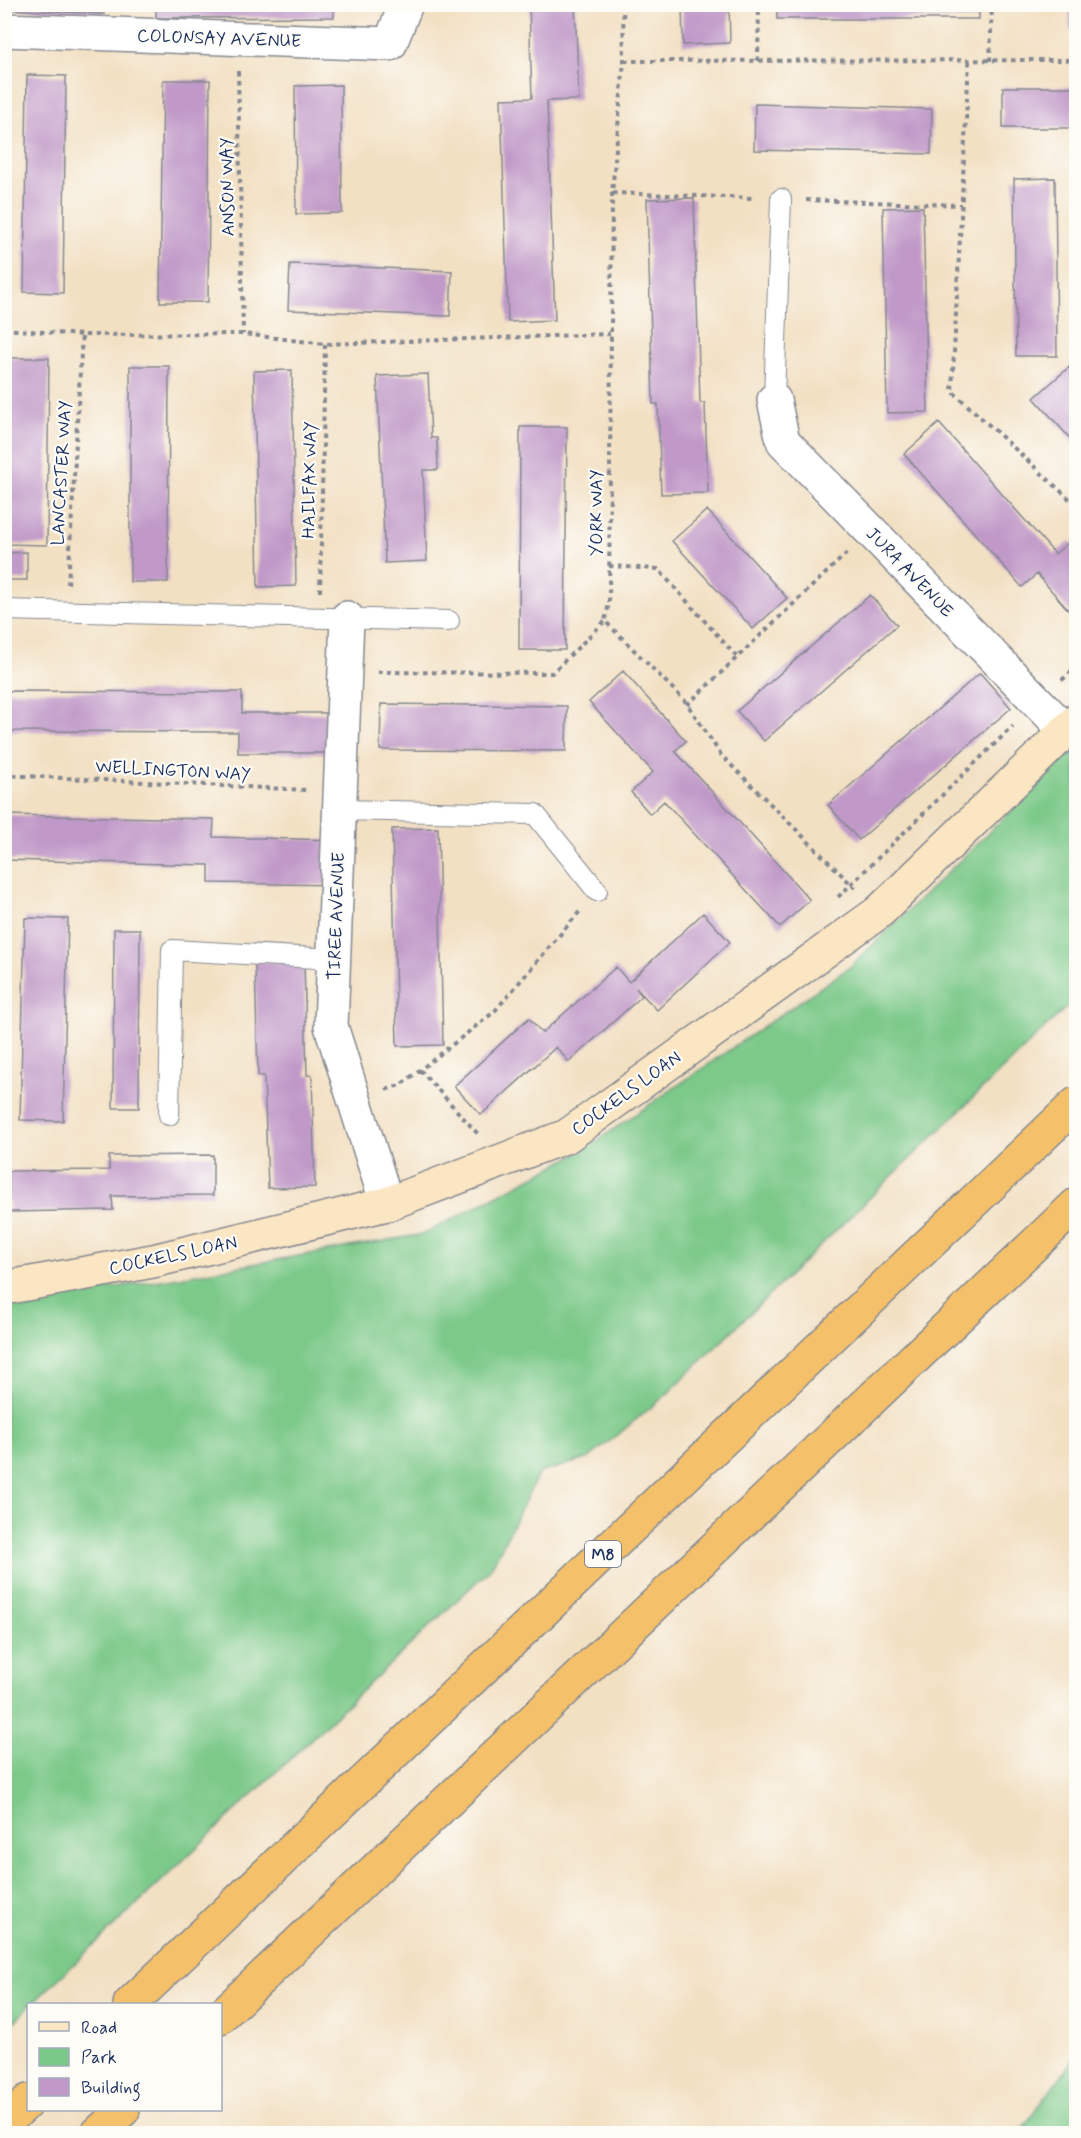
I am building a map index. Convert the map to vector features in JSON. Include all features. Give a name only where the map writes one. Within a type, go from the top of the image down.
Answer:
[{"type":"highway","name":"M8","points":[[131,2003],[1077,1104]]},
{"type":"highway","points":[[222,2015],[1077,1205]]},
{"type":"highway","points":[[4,2124],[27,2102]]},
{"type":"highway","points":[[97,2133],[121,2111]]},
{"type":"street","name":"COLONSAY AVENUE","points":[[4,30],[390,44],[406,4]]},
{"type":"street","name":"JURA AVENUE","points":[[774,400],[783,441],[1037,702],[1071,726]]},
{"type":"street","name":"TIREE AVENUE","points":[[333,618],[345,671],[331,1026],[387,1204]]},
{"type":"street","name":"COCKELS LOAN","points":[[4,1288],[153,1261],[387,1204],[567,1136],[879,912],[1071,726]]},
{"type":"lane","points":[[774,400],[781,199]]},
{"type":"lane","points":[[4,610],[449,621]]},
{"type":"lane","points":[[340,801],[535,814],[597,891]]},
{"type":"lane","points":[[169,1115],[171,950],[335,959]]},
{"type":"path","name":"YORK WAY","points":[[605,621],[609,603],[612,193],[624,61],[623,4]]},
{"type":"path","points":[[758,61],[759,4]]},
{"type":"path","points":[[990,61],[992,4]]},
{"type":"path","name":"ANSON WAY","points":[[238,39],[243,334]]},
{"type":"path","points":[[624,61],[1077,60]]},
{"type":"path","points":[[969,61],[952,391],[1077,505]]},
{"type":"path","points":[[4,329],[82,335],[243,334],[326,344],[610,334]]},
{"type":"path","name":"LANCASTER WAY","points":[[67,612],[82,335]]},
{"type":"path","name":"HAILFAX WAY","points":[[326,344],[333,618]]},
{"type":"path","points":[[687,705],[870,531]]},
{"type":"path","points":[[609,566],[658,569],[737,657]]},
{"type":"path","points":[[345,671],[552,673],[605,621],[687,705],[721,755],[879,912]]},
{"type":"path","points":[[833,900],[852,885],[1037,702],[1077,667]]},
{"type":"path","name":"WELLINGTON WAY","points":[[4,775],[340,801]]},
{"type":"path","points":[[355,1101],[402,1084],[494,1012],[597,891]]},
{"type":"path","points":[[420,1070],[480,1136]]},
{"type":"green space","points":[[1076,748],[1076,998],[666,1395],[589,1458],[539,1473],[491,1568],[33,2003],[27,2003],[27,2009],[5,2031],[5,1304],[162,1280],[424,1234],[582,1151],[850,967]]},
{"type":"green space","points":[[1076,2056],[1076,2133],[1019,2133]]},
{"type":"building","points":[[4,4],[104,4],[104,14],[4,9]]},
{"type":"building","points":[[156,4],[334,4],[334,17],[156,18]]},
{"type":"building","points":[[529,4],[575,4],[579,100],[547,101],[555,320],[508,322],[501,99],[532,98]]},
{"type":"building","points":[[682,4],[729,4],[730,43],[683,45]]},
{"type":"building","points":[[777,4],[979,4],[979,19],[777,19]]},
{"type":"building","points":[[1069,4],[1076,4],[1076,29],[1070,29]]},
{"type":"building","points":[[27,75],[66,76],[63,293],[24,292]]},
{"type":"building","points":[[163,80],[210,80],[208,302],[160,302]]},
{"type":"building","points":[[341,85],[342,213],[296,214],[295,86]]},
{"type":"building","points":[[1003,87],[1076,87],[1076,128],[1003,128]]},
{"type":"building","points":[[755,104],[932,109],[931,154],[754,150]]},
{"type":"building","points":[[1055,178],[1057,356],[1016,356],[1014,179]]},
{"type":"building","points":[[694,198],[700,403],[705,403],[708,493],[661,494],[658,404],[653,404],[647,199]]},
{"type":"building","points":[[923,207],[928,412],[887,413],[883,208]]},
{"type":"building","points":[[290,264],[452,271],[450,316],[288,310]]},
{"type":"building","points":[[4,358],[49,358],[47,545],[4,544]]},
{"type":"building","points":[[130,366],[169,366],[168,582],[130,582]]},
{"type":"building","points":[[1069,367],[1076,375],[1076,445],[1034,398]]},
{"type":"building","points":[[292,370],[296,586],[258,587],[254,371]]},
{"type":"building","points":[[428,374],[431,438],[437,438],[438,470],[423,470],[427,561],[385,563],[377,376]]},
{"type":"building","points":[[939,423],[1055,554],[1070,541],[1076,548],[1076,619],[1037,574],[1022,587],[904,454]]},
{"type":"building","points":[[520,427],[567,427],[565,650],[519,650]]},
{"type":"building","points":[[707,510],[787,598],[753,629],[672,541]]},
{"type":"building","points":[[27,552],[27,580],[4,580],[4,553]]},
{"type":"building","points":[[870,595],[897,625],[764,741],[737,711]]},
{"type":"building","points":[[623,671],[686,741],[675,751],[810,900],[780,927],[664,801],[650,814],[631,792],[653,772],[589,702]]},
{"type":"building","points":[[980,673],[1011,708],[859,840],[828,805]]},
{"type":"building","points":[[5,691],[242,692],[242,713],[341,713],[341,753],[238,753],[238,732],[5,731]]},
{"type":"building","points":[[381,704],[567,706],[566,751],[380,750]]},
{"type":"building","points":[[4,815],[214,819],[213,837],[336,840],[335,885],[209,883],[209,865],[4,860]]},
{"type":"building","points":[[438,828],[443,1045],[397,1046],[392,829]]},
{"type":"building","points":[[703,913],[730,942],[657,1010],[636,988],[642,996],[569,1062],[556,1047],[481,1115],[454,1086],[529,1018],[542,1033],[616,967],[629,982]]},
{"type":"building","points":[[25,918],[68,919],[63,1121],[20,1120]]},
{"type":"building","points":[[114,929],[140,929],[139,1108],[113,1108]]},
{"type":"building","points":[[304,961],[307,1075],[312,1075],[315,1187],[268,1188],[264,1076],[258,1076],[255,962]]},
{"type":"building","points":[[213,1155],[213,1195],[112,1196],[113,1210],[9,1212],[9,1171],[109,1170],[109,1156]]}]
